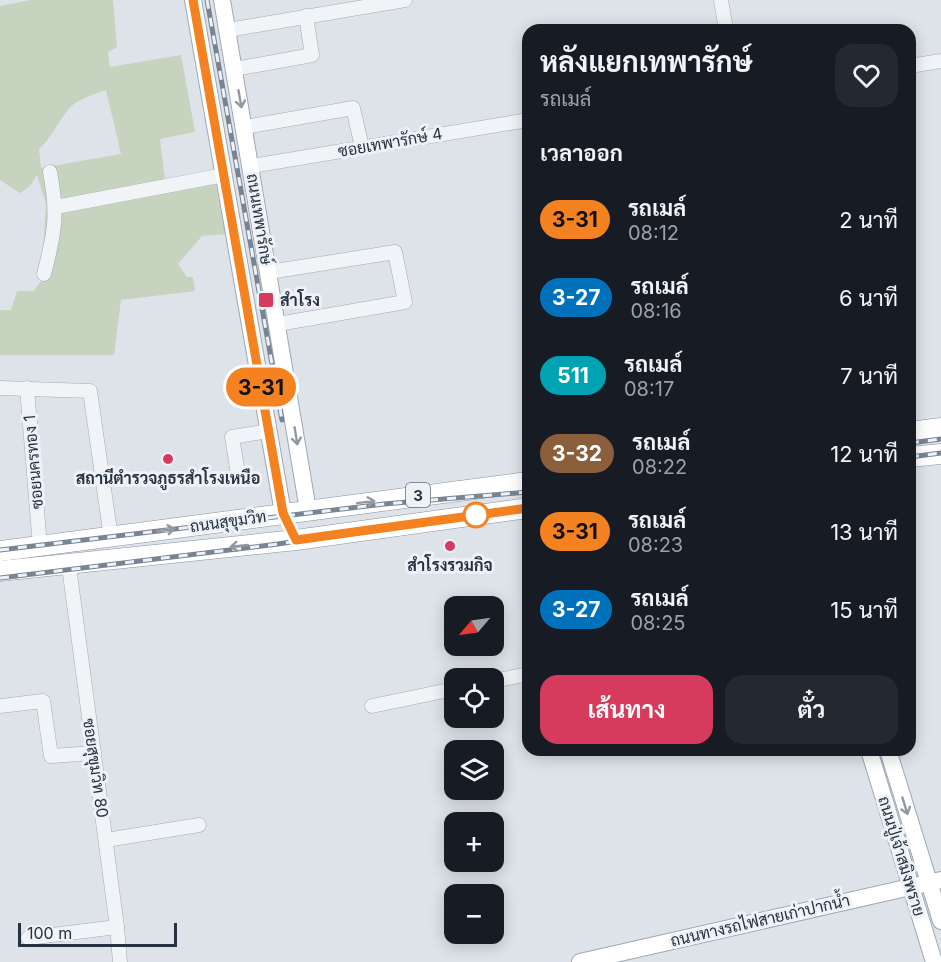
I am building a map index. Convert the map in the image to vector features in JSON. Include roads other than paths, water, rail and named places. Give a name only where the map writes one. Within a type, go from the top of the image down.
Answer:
[{"type":"highway","points":[[916,431],[941,428]]},
{"type":"highway","points":[[916,456],[941,454]]},
{"type":"highway","name":"ถนนสุขุมวิท","points":[[0,550],[43,540],[111,538],[283,513],[522,483]]},
{"type":"highway","name":"ถนนสุขุมวิท","points":[[0,571],[296,540],[522,509]]},
{"type":"highway","points":[[296,540],[308,510]]},
{"type":"highway","points":[[283,513],[296,540]]},
{"type":"highway","points":[[191,527],[194,551]]},
{"type":"highway","points":[[0,540],[43,540]]},
{"type":"highway","points":[[0,581],[106,569],[131,558]]},
{"type":"main road","name":"ถนนเทพารักษ์","points":[[193,0],[283,513]]},
{"type":"main road","name":"ถนนเทพารักษ์","points":[[222,0],[252,166],[308,510]]},
{"type":"main road","name":"ถนนปู่เจ้าสมิงพราย","points":[[871,756],[934,962]]},
{"type":"main road","name":"ถนนปู่เจ้าสมิงพราย","points":[[890,756],[935,881],[941,921]]},
{"type":"main road","name":"ถนนทางรถไฟสายเก่าปากน้ำ","points":[[580,962],[935,881]]},
{"type":"street","points":[[228,30],[405,0]]},
{"type":"street","points":[[721,0],[725,24]]},
{"type":"street","points":[[235,69],[312,55],[306,16]]},
{"type":"street","points":[[916,65],[941,61]]},
{"type":"street","points":[[245,127],[353,108],[362,147]]},
{"type":"street","name":"ซอยเทพารักษ์ 4","points":[[252,166],[522,121]]},
{"type":"street","points":[[44,274],[51,246],[56,207],[50,172]]},
{"type":"street","points":[[56,207],[224,175]]},
{"type":"street","points":[[269,272],[395,252],[405,302],[278,324]]},
{"type":"street","points":[[0,388],[90,391],[111,538]]},
{"type":"street","name":"ซอยนครทอง 1","points":[[27,388],[43,540]]},
{"type":"street","points":[[238,474],[232,437],[268,431]]},
{"type":"street","name":"ซอยสุขุมวิท 80","points":[[70,574],[120,962]]},
{"type":"street","points":[[504,679],[522,676]]},
{"type":"street","points":[[372,706],[444,691]]},
{"type":"street","points":[[0,706],[43,701],[51,756],[94,753]]},
{"type":"street","points":[[106,840],[200,825]]},
{"type":"street","points":[[28,938],[117,927]]},
{"type":"railway","points":[[207,0],[282,420]]},
{"type":"railway","points":[[916,442],[941,439]]},
{"type":"railway","points":[[916,456],[941,453]]},
{"type":"railway","points":[[0,550],[384,504],[522,492]]},
{"type":"railway","points":[[0,578],[278,544],[522,506]]},
{"type":"place","name":"สำโรง","points":[[266,300]]},
{"type":"place","name":"สถานีตำรวจภูธรสำโรงเหนือ","points":[[168,459]]},
{"type":"place","name":"สำโรงรวมกิจ","points":[[450,546]]}]
